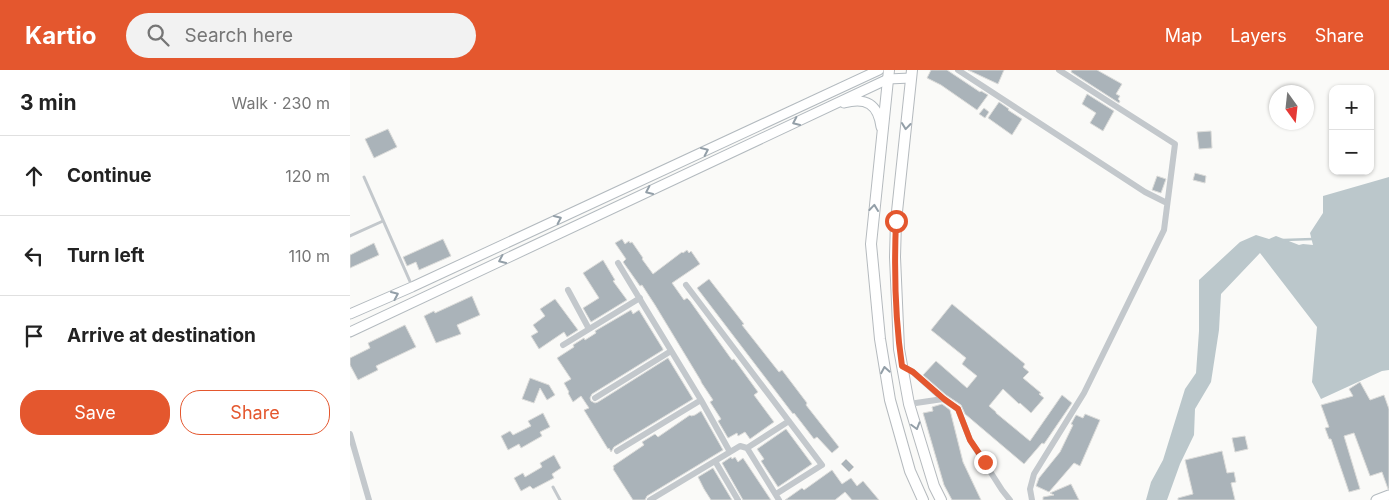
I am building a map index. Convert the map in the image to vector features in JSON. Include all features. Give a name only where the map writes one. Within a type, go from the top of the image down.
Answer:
[{"type":"main road","points":[[814,100],[864,70]]},
{"type":"main road","points":[[350,314],[879,70]]},
{"type":"main road","points":[[888,74],[871,244],[880,339],[890,400],[910,471],[923,500]]},
{"type":"main road","points":[[350,332],[818,111],[888,74],[912,74],[896,221],[895,257],[899,349],[909,404],[934,486],[941,500]]},
{"type":"main road","points":[[818,111],[860,100],[868,103],[876,110],[880,117],[882,135]]},
{"type":"main road","points":[[1376,500],[1389,494]]},
{"type":"street","points":[[958,70],[1145,192],[1167,202]]},
{"type":"street","points":[[1032,500],[1030,489],[1034,474],[1084,392],[1164,230],[1174,144],[1059,70]]},
{"type":"street","points":[[618,263],[701,400],[730,452]]},
{"type":"street","points":[[650,500],[740,446],[747,448],[778,497],[822,465],[686,285]]},
{"type":"street","points":[[568,290],[589,329]]},
{"type":"street","points":[[563,345],[640,298]]},
{"type":"street","points":[[595,398],[671,351]]},
{"type":"street","points":[[902,366],[913,372],[958,409],[970,440],[1010,500]]},
{"type":"street","points":[[909,404],[944,399]]},
{"type":"street","points":[[617,451],[701,400]]},
{"type":"street","points":[[747,448],[789,421]]},
{"type":"street","points":[[350,434],[368,500]]},
{"type":"street","points":[[715,461],[738,500]]},
{"type":"lane","points":[[364,177],[412,287]]},
{"type":"lane","points":[[350,236],[383,221]]},
{"type":"lane","points":[[553,487],[560,500]]},
{"type":"shaded area","points":[[1389,177],[1389,370],[1382,371],[1321,399],[1312,382],[1317,327],[1260,253],[1221,294],[1219,330],[1211,382],[1195,409],[1194,435],[1180,464],[1167,500],[1146,500],[1151,482],[1163,460],[1185,389],[1196,373],[1199,331],[1199,280],[1240,242],[1256,235],[1269,239],[1276,236],[1299,245],[1313,245],[1310,233],[1323,213],[1323,196]]},
{"type":"building","points":[[931,70],[947,70],[980,92],[988,95],[977,110],[941,85],[927,78]]},
{"type":"building","points":[[968,70],[1004,70],[998,84]]},
{"type":"building","points":[[1072,70],[1097,70],[1122,84],[1116,94],[1120,96],[1118,99],[1119,103],[1071,72]]},
{"type":"building","points":[[1087,94],[1114,111],[1103,131],[1090,123],[1096,113],[1082,104]]},
{"type":"building","points":[[999,102],[1022,119],[1012,135],[988,118]]},
{"type":"building","points":[[984,108],[989,112],[985,118],[979,114]]},
{"type":"building","points":[[388,129],[397,147],[374,158],[365,139]]},
{"type":"building","points":[[1211,131],[1212,148],[1199,149],[1197,132]]},
{"type":"building","points":[[1195,173],[1206,176],[1205,183],[1193,180]]},
{"type":"building","points":[[1157,176],[1166,179],[1161,193],[1152,190]]},
{"type":"building","points":[[443,239],[451,256],[419,270],[416,262],[407,266],[403,257]]},
{"type":"building","points":[[622,239],[625,244],[629,241],[630,243],[632,242],[653,274],[682,252],[687,250],[689,253],[691,251],[700,264],[672,283],[684,300],[687,298],[690,301],[732,360],[734,359],[758,392],[754,395],[774,422],[750,439],[745,432],[738,436],[737,433],[728,438],[718,421],[721,419],[710,402],[713,400],[642,285],[640,286],[623,262],[626,259],[615,243]]},
{"type":"building","points":[[374,243],[379,255],[350,268],[350,255]]},
{"type":"building","points":[[603,260],[615,280],[613,281],[627,300],[591,322],[583,308],[599,298],[583,273]]},
{"type":"building","points":[[709,279],[744,324],[742,325],[779,372],[782,370],[807,403],[806,405],[839,447],[832,453],[817,437],[814,439],[793,414],[697,288]]},
{"type":"building","points":[[472,296],[480,315],[457,325],[461,334],[436,343],[424,316]]},
{"type":"building","points":[[555,299],[578,330],[567,337],[564,332],[539,349],[531,336],[538,332],[533,325],[545,316],[540,309]]},
{"type":"building","points":[[952,304],[1025,364],[1023,367],[1029,372],[1023,378],[1041,393],[1039,394],[1044,398],[1031,413],[1003,389],[989,406],[996,413],[1030,441],[1062,395],[1072,403],[1044,444],[1042,443],[1024,464],[965,414],[961,405],[923,375],[936,361],[967,388],[977,376],[962,364],[966,358],[931,330]]},
{"type":"building","points":[[631,310],[633,314],[639,310],[663,350],[592,394],[591,401],[598,402],[668,358],[693,399],[614,447],[611,452],[584,410],[589,408],[581,396],[573,402],[564,383],[571,379],[557,358],[574,347],[573,345],[584,338],[585,340],[596,333],[595,331]]},
{"type":"building","points":[[405,325],[416,347],[376,366],[378,370],[358,380],[350,365],[350,358],[370,348],[368,343]]},
{"type":"building","points":[[530,378],[549,385],[555,395],[547,400],[540,388],[534,403],[522,399]]},
{"type":"building","points":[[1360,382],[1370,400],[1384,395],[1389,409],[1389,489],[1382,472],[1370,476],[1354,433],[1344,436],[1360,489],[1349,492],[1331,439],[1329,439],[1325,428],[1329,427],[1321,405],[1353,396],[1349,389]]},
{"type":"building","points":[[942,404],[950,410],[963,462],[981,500],[952,500],[944,485],[923,413],[933,411],[932,407]]},
{"type":"building","points":[[701,411],[723,450],[647,496],[645,500],[633,500],[613,469],[613,466],[644,445],[642,442],[655,434],[658,437],[690,415],[695,415]]},
{"type":"building","points":[[543,413],[550,427],[540,432],[542,436],[521,448],[519,444],[508,450],[501,436],[510,431],[513,435],[531,426],[528,421]]},
{"type":"building","points":[[1085,414],[1100,420],[1080,466],[1074,463],[1049,492],[1036,486],[1039,478],[1060,452],[1076,415],[1083,418]]},
{"type":"building","points":[[786,429],[812,464],[778,487],[761,461],[764,459],[757,449]]},
{"type":"building","points":[[1245,436],[1248,449],[1235,452],[1232,438]]},
{"type":"building","points":[[1222,451],[1227,473],[1234,472],[1236,482],[1231,483],[1235,500],[1178,500],[1178,498],[1193,494],[1185,460]]},
{"type":"building","points":[[554,455],[561,468],[552,474],[554,478],[533,489],[530,486],[521,491],[514,478],[523,473],[525,477],[542,467],[540,463]]},
{"type":"building","points":[[731,457],[732,459],[735,457],[738,462],[743,458],[771,500],[743,500],[722,463]]},
{"type":"building","points":[[846,459],[854,467],[849,472],[841,464]]},
{"type":"building","points":[[713,468],[732,500],[711,500],[704,489],[698,477]]},
{"type":"building","points":[[832,470],[842,484],[851,478],[857,486],[863,481],[879,500],[852,500],[845,492],[835,500],[785,500],[802,488],[804,490]]},
{"type":"building","points":[[1071,484],[1079,500],[1043,500],[1043,497],[1054,495],[1050,493]]},
{"type":"waterway","points":[[1283,240],[1313,239]]},
{"type":"route","points":[[896,221],[896,295],[899,349],[902,366],[913,372],[958,409],[970,440],[985,462]]}]
